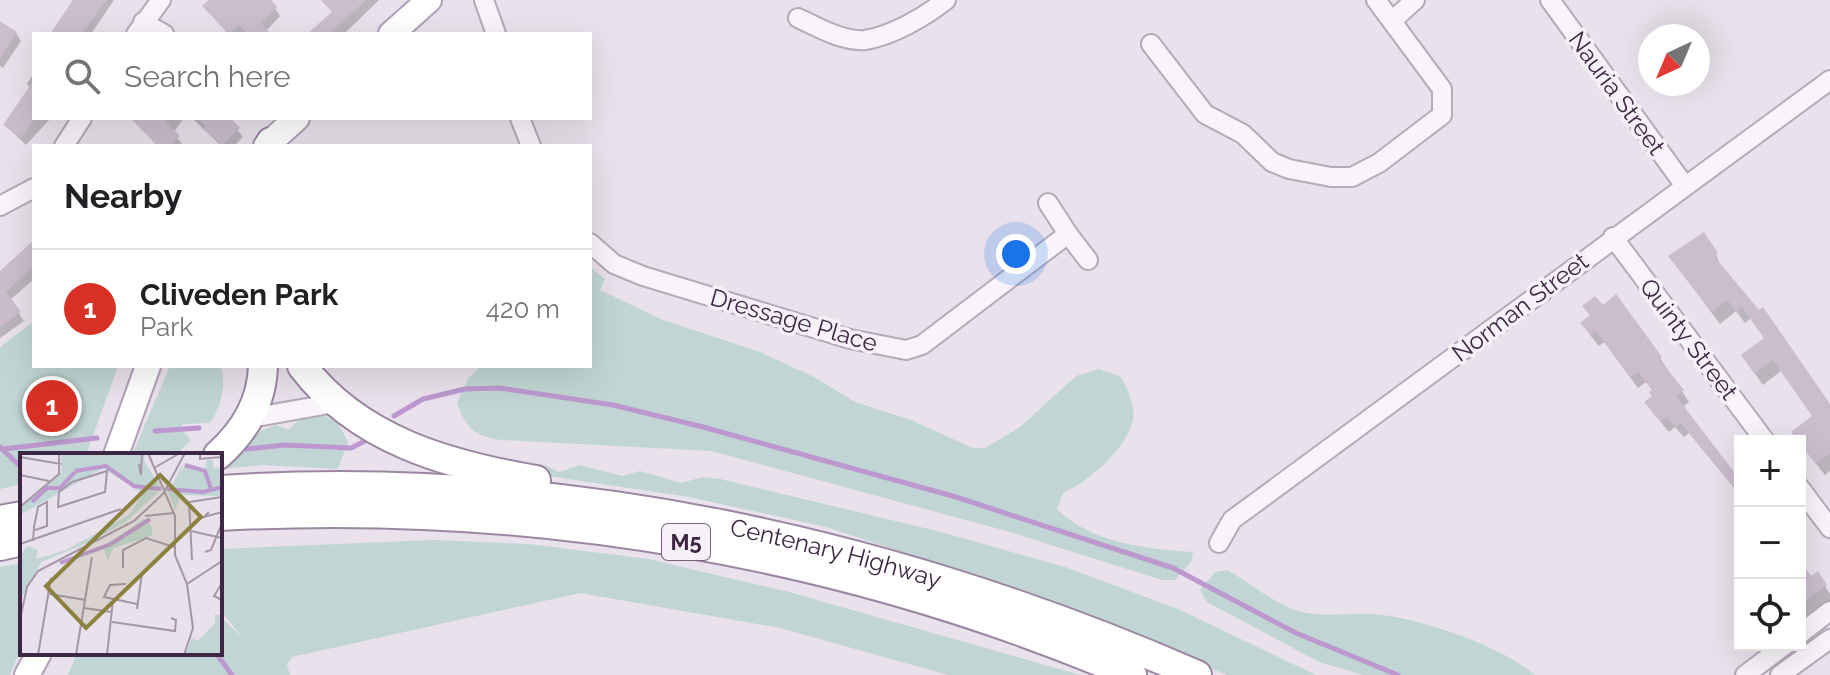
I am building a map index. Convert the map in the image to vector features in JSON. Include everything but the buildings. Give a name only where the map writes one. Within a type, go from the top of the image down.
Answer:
[{"type":"highway","points":[[220,453],[250,418],[262,382],[263,368]]},
{"type":"highway","points":[[304,368],[335,403],[398,442],[480,470],[554,483],[587,501]]},
{"type":"highway","name":"Centenary Highway","points":[[222,490],[374,487],[587,501],[724,522],[889,563],[1116,640],[1197,675]]},
{"type":"highway","name":"Centenary Highway","points":[[222,516],[330,513],[494,518],[660,537],[754,554],[908,592],[1031,634],[1132,675]]},
{"type":"highway","points":[[0,520],[20,516]]},
{"type":"highway","points":[[0,546],[20,541]]},
{"type":"main road","points":[[393,32],[429,0]]},
{"type":"main road","points":[[271,144],[293,120]]},
{"type":"main road","points":[[117,453],[147,368]]},
{"type":"main road","points":[[27,675],[41,655]]},
{"type":"main road","points":[[38,675],[42,655]]},
{"type":"street","points":[[139,28],[161,0]]},
{"type":"street","points":[[484,0],[495,32]]},
{"type":"street","points":[[798,18],[834,34],[864,40],[899,28],[946,0]]},
{"type":"street","points":[[1151,44],[1200,109],[1251,140],[1272,162],[1331,177],[1352,177],[1379,163],[1442,115],[1442,89],[1376,0]]},
{"type":"street","points":[[1392,21],[1415,0]]},
{"type":"street","name":"Nauria Street","points":[[1550,0],[1685,186]]},
{"type":"street","name":"Norman Street","points":[[1219,543],[1232,520],[1830,80]]},
{"type":"street","points":[[65,144],[81,120]]},
{"type":"street","points":[[521,120],[530,144]]},
{"type":"street","points":[[0,206],[32,189]]},
{"type":"street","points":[[1048,203],[1088,260]]},
{"type":"street","name":"Dressage Place","points":[[592,245],[614,264],[643,276],[850,339],[906,350],[922,345],[1068,234]]},
{"type":"street","name":"Quinty Street","points":[[1613,237],[1761,435]]},
{"type":"street","points":[[250,418],[335,403]]},
{"type":"street","points":[[1806,496],[1830,528]]},
{"type":"street","points":[[1806,629],[1830,611]]},
{"type":"street","points":[[1780,675],[1830,639]]},
{"type":"street","points":[[1745,675],[1777,651]]},
{"type":"shaded area","points":[[592,269],[605,279],[600,290],[663,320],[760,352],[814,377],[855,402],[911,420],[973,448],[985,448],[1020,427],[1076,376],[1099,369],[1121,377],[1133,409],[1133,420],[1115,453],[1084,481],[1063,493],[1057,509],[1086,530],[1103,537],[1138,546],[1193,552],[1191,562],[1175,580],[1162,580],[1003,530],[711,451],[501,440],[484,436],[472,429],[457,403],[469,377],[480,368],[592,368]]},
{"type":"shaded area","points":[[32,323],[32,368],[117,368],[87,453],[20,453],[20,484],[0,489],[0,347]]},
{"type":"shaded area","points":[[169,368],[221,368],[222,395],[210,423],[182,424],[182,430],[191,440],[178,453],[133,453]]},
{"type":"shaded area","points":[[320,413],[338,423],[348,442],[338,469],[263,465],[222,469],[256,432],[276,425],[288,430],[303,416]]},
{"type":"shaded area","points":[[507,462],[544,465],[560,472],[579,465],[623,476],[640,471],[681,483],[703,477],[720,479],[941,532],[1065,567],[1178,609],[1316,675],[1227,675],[1014,589],[826,527],[689,497],[508,470]]},
{"type":"shaded area","points":[[434,540],[528,544],[648,559],[789,592],[1080,675],[948,675],[780,628],[580,593],[292,657],[287,665],[290,675],[68,675],[76,655],[222,655],[222,618],[244,639],[222,612],[222,549]]},
{"type":"shaded area","points":[[20,563],[20,651],[10,675],[0,675],[0,567]]},
{"type":"shaded area","points":[[1227,570],[1292,609],[1321,614],[1382,615],[1420,623],[1484,645],[1535,675],[1363,675],[1319,662],[1207,602],[1200,590],[1215,572]]},
{"type":"waterway","points":[[394,416],[423,399],[465,389],[500,388],[613,405],[703,427],[956,497],[1173,568],[1296,633],[1398,675]]},
{"type":"waterway","points":[[155,431],[199,428]]},
{"type":"waterway","points":[[3,449],[97,438]]},
{"type":"waterway","points":[[246,449],[285,445],[351,448],[369,439]]},
{"type":"waterway","points":[[0,447],[20,466]]},
{"type":"waterway","points":[[217,655],[232,675]]},
{"type":"place","name":"Cliveden Park","points":[[52,406]]}]
